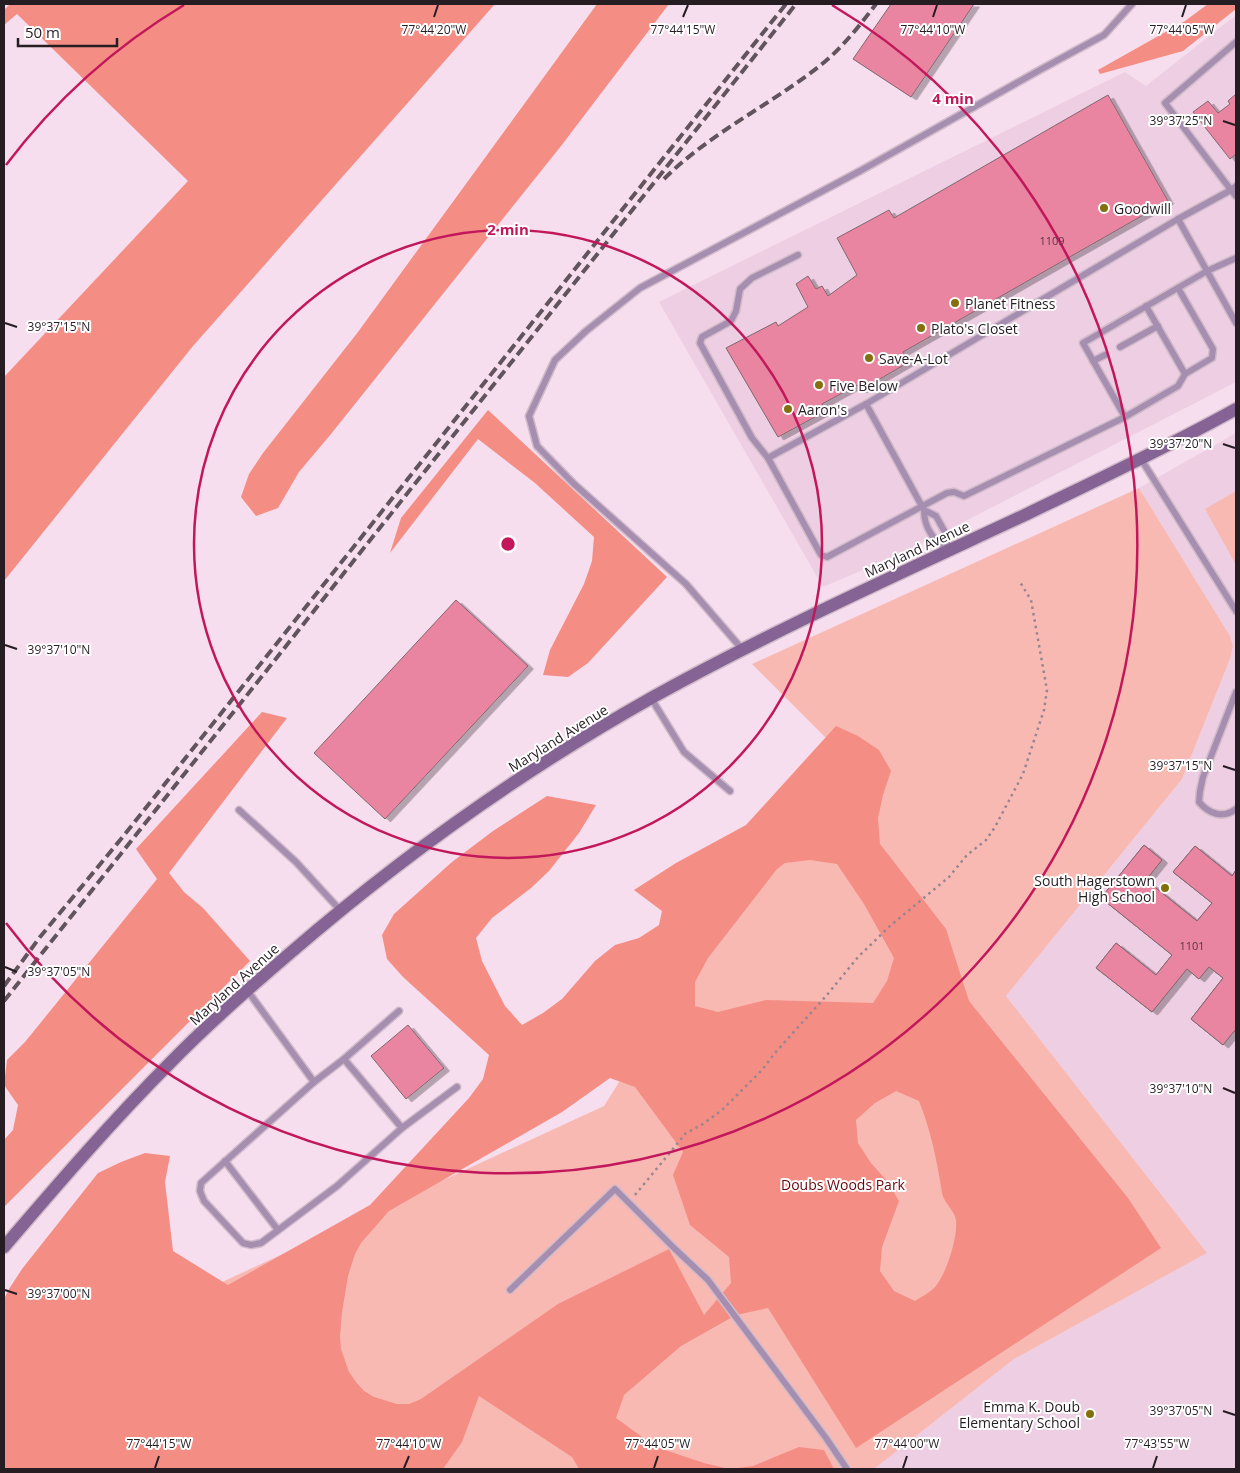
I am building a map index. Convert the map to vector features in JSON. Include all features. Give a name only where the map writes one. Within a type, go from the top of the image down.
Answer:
[{"type":"main road","name":"Maryland Avenue","points":[[4,1247],[98,1137],[173,1059],[247,990],[340,910],[458,820],[554,756],[651,698],[742,649],[1141,459],[1236,409]]},
{"type":"lane","points":[[742,649],[686,584],[573,483],[537,446],[529,416],[555,360],[586,331],[640,288],[860,171],[1038,70],[1104,35],[1132,4]]},
{"type":"lane","points":[[1236,42],[1165,103],[1234,188],[1236,196]]},
{"type":"lane","points":[[768,458],[866,404],[1234,188]]},
{"type":"lane","points":[[1178,220],[1236,323]]},
{"type":"lane","points":[[798,255],[752,278],[740,289],[736,312],[731,321],[702,337],[700,343],[752,438],[768,458],[821,555],[828,557],[923,508],[947,493],[954,492],[964,496],[1125,417],[1178,386],[1185,374],[1212,358],[1213,349],[1178,288]]},
{"type":"lane","points":[[1125,417],[1083,343],[1207,271],[1236,258]]},
{"type":"lane","points":[[1146,306],[1185,374]]},
{"type":"lane","points":[[1120,347],[1158,326]]},
{"type":"lane","points":[[1094,361],[1105,355]]},
{"type":"lane","points":[[866,404],[923,508],[924,521],[933,539],[948,551]]},
{"type":"lane","points":[[1141,459],[1236,611]]},
{"type":"lane","points":[[923,508],[936,516],[946,534],[948,551]]},
{"type":"lane","points":[[1236,692],[1203,777],[1199,802],[1206,810],[1217,814],[1229,814],[1236,810]]},
{"type":"lane","points":[[651,698],[684,752],[730,791]]},
{"type":"lane","points":[[239,810],[296,862],[340,910]]},
{"type":"lane","points":[[247,990],[314,1082]]},
{"type":"lane","points":[[399,1011],[344,1059],[314,1082],[201,1183],[200,1191],[204,1201],[243,1244],[251,1245],[261,1242],[338,1186],[402,1128],[457,1087]]},
{"type":"lane","points":[[344,1059],[402,1128]]},
{"type":"lane","points":[[225,1161],[278,1230]]},
{"type":"lane","points":[[510,1290],[615,1189],[708,1280],[848,1469]]},
{"type":"path","points":[[628,1202],[641,1189],[686,1133],[703,1124],[722,1110],[762,1070],[774,1054],[828,996],[858,957],[890,926],[949,877],[967,855],[986,840],[995,827],[1023,774],[1044,710],[1047,690],[1031,600],[1020,582]]},
{"type":"shaded area","points":[[1236,15],[1236,382],[907,551],[823,587],[659,302],[1125,72],[1146,86]]},
{"type":"shaded area","name":"South Hagerstown High School","points":[[1236,433],[1236,1469],[874,1469],[1014,1359],[1207,1253],[1006,996],[1182,779],[1230,659],[1233,645],[1230,636],[1139,488]]},
{"type":"green space","points":[[10,4],[495,4],[193,346],[4,581],[4,377],[188,181],[17,14],[4,25],[4,10]]},
{"type":"green space","points":[[597,4],[669,4],[561,146],[299,472],[278,508],[256,516],[241,497],[249,474],[263,453],[358,332]]},
{"type":"green space","points":[[1208,4],[1236,4],[1236,9],[1183,51],[1100,74],[1098,70],[1185,21]]},
{"type":"green space","points":[[488,410],[667,577],[588,663],[568,677],[543,675],[550,650],[584,584],[592,561],[594,537],[535,483],[478,439],[390,553],[401,518]]},
{"type":"green space","name":"Doubs Woods Park","points":[[1139,488],[1230,636],[1233,646],[1230,659],[1182,779],[1006,996],[1207,1253],[1014,1359],[874,1469],[55,1469],[107,1335],[604,1106],[833,745],[752,664]]},
{"type":"green space","points":[[1236,491],[1236,565],[1205,509]]},
{"type":"green space","points":[[262,712],[287,718],[169,873],[184,892],[203,908],[250,961],[4,1207],[4,1140],[13,1130],[18,1105],[4,1085],[7,1060],[25,1042],[157,879],[136,849]]},
{"type":"green space","points":[[836,726],[858,736],[879,750],[891,771],[878,818],[880,844],[946,929],[969,1001],[1128,1198],[1161,1248],[856,1448],[768,1308],[736,1315],[681,1346],[624,1395],[616,1418],[656,1447],[729,1469],[579,1469],[572,1457],[479,1396],[462,1442],[443,1469],[4,1469],[4,1299],[22,1269],[98,1173],[145,1153],[170,1156],[165,1182],[173,1251],[228,1285],[370,1205],[469,1098],[483,1079],[489,1055],[403,977],[387,959],[382,935],[394,914],[452,862],[493,831],[547,796],[596,805],[579,833],[549,871],[531,888],[492,918],[476,938],[482,961],[505,1006],[522,1025],[562,999],[595,961],[615,945],[639,938],[659,925],[662,911],[634,890],[676,863],[746,825]],"holes":[[[810,860],[837,864],[864,904],[894,958],[887,981],[873,1003],[766,1000],[718,1012],[695,1006],[695,982],[708,958],[777,869],[785,863]],[[610,1078],[635,1087],[683,1152],[673,1175],[690,1225],[729,1257],[731,1283],[704,1315],[669,1249],[558,1304],[421,1399],[409,1404],[397,1404],[374,1397],[364,1391],[349,1372],[341,1349],[340,1336],[348,1276],[355,1254],[361,1243],[389,1211],[562,1112]],[[896,1091],[919,1101],[933,1146],[943,1197],[954,1213],[956,1220],[953,1246],[943,1275],[934,1288],[915,1301],[894,1291],[880,1271],[882,1247],[899,1201],[887,1181],[871,1163],[858,1143],[856,1120],[875,1103]]]},
{"type":"green space","points":[[799,1447],[824,1450],[834,1469],[729,1469],[753,1466]]},
{"type":"building","points":[[891,4],[974,4],[911,97],[853,59]]},
{"type":"building","points":[[1236,94],[1236,154],[1230,159],[1193,112],[1208,101],[1218,113],[1230,104],[1228,101]]},
{"type":"building","points":[[1108,95],[1168,201],[903,352],[909,362],[861,390],[857,385],[822,404],[826,411],[778,437],[726,348],[776,322],[778,326],[808,307],[796,284],[808,276],[816,289],[822,286],[828,296],[857,275],[837,238],[889,210],[894,218]]},
{"type":"building","points":[[456,600],[528,666],[385,819],[314,753]]},
{"type":"building","name":"South Hagerstown High School","points":[[1144,845],[1162,860],[1146,880],[1197,921],[1212,903],[1173,872],[1195,846],[1232,876],[1236,870],[1236,907],[1213,936],[1227,947],[1219,956],[1232,966],[1236,960],[1236,1029],[1223,1045],[1191,1019],[1223,978],[1209,967],[1199,979],[1187,969],[1152,1012],[1096,968],[1116,943],[1156,975],[1172,955],[1101,898]]},
{"type":"building","name":"South Hagerstown High School","points":[[1144,845],[1162,860],[1146,880],[1197,921],[1212,903],[1173,872],[1195,846],[1232,876],[1236,870],[1236,1029],[1223,1045],[1191,1019],[1223,978],[1209,967],[1199,979],[1187,969],[1152,1012],[1096,968],[1116,943],[1156,975],[1172,955],[1101,898]]},
{"type":"building","points":[[408,1025],[444,1068],[406,1099],[371,1056]]},
{"type":"railway","points":[[4,986],[40,937],[121,839],[786,4]]},
{"type":"railway","points":[[4,1001],[796,4]]},
{"type":"railway","points":[[664,179],[701,147],[822,64],[844,43],[876,4]]},
{"type":"place","name":"Goodwill","points":[[1104,208]]},
{"type":"place","name":"Planet Fitness","points":[[955,303]]},
{"type":"place","name":"Plato's Closet","points":[[921,328]]},
{"type":"place","name":"Save-A-Lot","points":[[869,358]]},
{"type":"place","name":"Five Below","points":[[819,385]]},
{"type":"place","name":"Aaron's","points":[[788,409]]},
{"type":"place","name":"South Hagerstown High School","points":[[1165,888]]},
{"type":"place","name":"Emma K. Doub Elementary School","points":[[1090,1414]]}]
